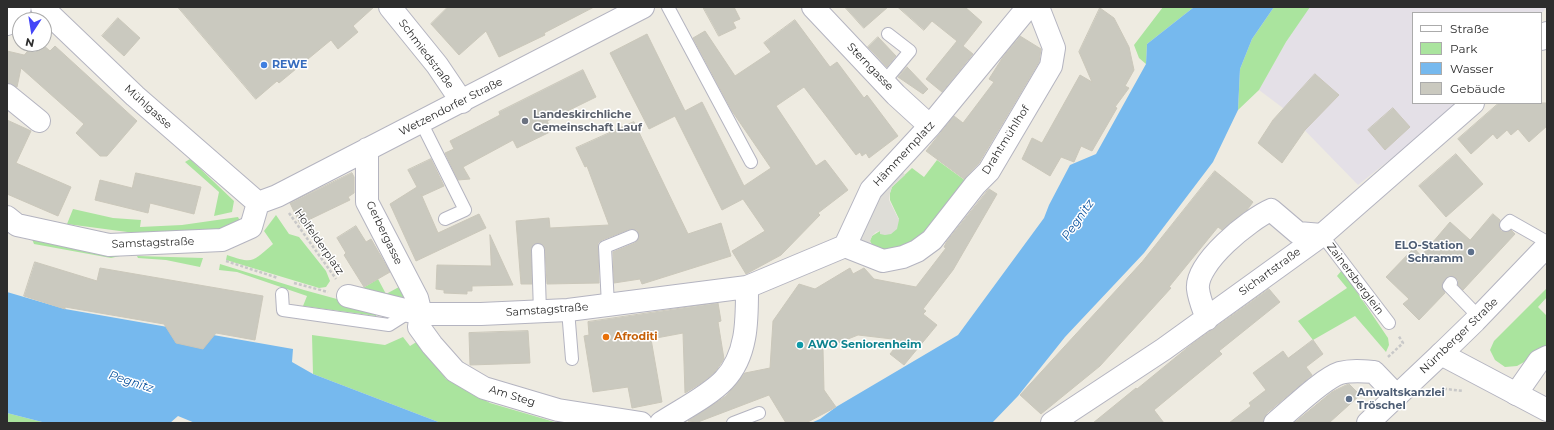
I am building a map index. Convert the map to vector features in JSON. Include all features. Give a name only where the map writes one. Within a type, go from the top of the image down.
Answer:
[{"type":"street","points":[[7,24],[20,7]]},
{"type":"street","name":"Mühlgasse","points":[[42,7],[135,96],[268,200]]},
{"type":"street","name":"Schmiedstraße","points":[[390,7],[436,65],[462,102]]},
{"type":"street","name":"Wetzendorfer Straße","points":[[268,200],[462,102],[643,7]]},
{"type":"street","name":"Sterngasse","points":[[813,7],[884,82],[930,126]]},
{"type":"street","name":"Hämmernplatz","points":[[845,246],[871,190],[930,126],[1028,7]]},
{"type":"street","name":"Drahtmühlhof","points":[[845,246],[883,261],[903,258],[917,251],[932,240],[975,185],[989,171],[1051,66],[1054,48],[1038,7]]},
{"type":"street","points":[[7,95],[39,121]]},
{"type":"street","name":"Sichartstraße","points":[[1052,423],[1207,319],[1322,235],[1473,104]]},
{"type":"street","name":"Gerbergasse","points":[[367,149],[367,202],[417,298],[416,312]]},
{"type":"street","name":"Samstagstraße","points":[[7,217],[17,225],[109,245],[222,240],[251,227],[268,200]]},
{"type":"street","points":[[1207,319],[1197,288],[1204,268],[1231,237],[1273,203],[1298,233],[1322,235]]},
{"type":"street","points":[[660,423],[700,398],[724,380],[738,360],[745,336],[747,286],[845,246]]},
{"type":"street","name":"Nürnberger Straße","points":[[1368,423],[1479,318],[1547,246]]},
{"type":"street","name":"Samstagstraße","points":[[348,296],[416,312],[481,314],[568,310],[747,286]]},
{"type":"street","name":"Am Steg","points":[[416,312],[419,327],[432,345],[455,371],[484,388],[558,410],[641,423]]},
{"type":"street","points":[[1441,354],[1547,410]]},
{"type":"street","points":[[1516,394],[1539,361],[1547,357]]},
{"type":"street","points":[[1276,423],[1322,384],[1338,374],[1354,370],[1374,372],[1396,396]]},
{"type":"lane","points":[[668,7],[751,162]]},
{"type":"lane","points":[[884,82],[910,51],[888,34]]},
{"type":"lane","points":[[421,122],[465,210],[445,219]]},
{"type":"lane","points":[[1506,225],[1510,221],[1547,242]]},
{"type":"lane","name":"Zainersberglein","points":[[1322,235],[1389,323]]},
{"type":"lane","points":[[608,305],[605,247],[632,236]]},
{"type":"lane","points":[[538,250],[540,312]]},
{"type":"lane","points":[[1451,283],[1449,286],[1479,318]]},
{"type":"lane","points":[[282,294],[283,310],[389,325],[416,312]]},
{"type":"lane","points":[[568,310],[572,360]]},
{"type":"lane","points":[[733,423],[759,413]]},
{"type":"path","name":"Holfelderplatz","points":[[268,200],[348,296]]},
{"type":"path","points":[[223,260],[282,280]]},
{"type":"path","points":[[290,282],[312,289],[348,296]]},
{"type":"path","points":[[1384,362],[1403,342],[1389,323]]},
{"type":"shaded area","points":[[1309,7],[1547,7],[1542,13],[1412,12],[1412,104],[1457,104],[1450,112],[1358,185],[1283,108],[1259,90],[1286,42]]},
{"type":"shaded area","points":[[901,170],[905,175],[892,187],[889,200],[899,220],[897,229],[891,234],[885,235],[880,234],[880,231],[876,232],[870,241],[872,245],[870,248],[856,238],[862,208]]},
{"type":"green space","points":[[1163,7],[1194,7],[1147,44],[1146,64],[1139,58],[1134,45]]},
{"type":"green space","points":[[1274,7],[1310,7],[1286,42],[1259,90],[1238,110],[1240,69],[1252,39]]},
{"type":"green space","points":[[190,159],[234,201],[232,212],[214,216],[219,192],[185,162]]},
{"type":"green space","points":[[937,160],[970,184],[931,226],[907,244],[895,249],[884,250],[872,245],[870,241],[872,236],[899,219],[890,200],[892,187],[912,168],[924,177]]},
{"type":"green space","points":[[73,209],[113,218],[141,220],[140,227],[182,225],[238,217],[241,223],[223,232],[150,235],[67,224]]},
{"type":"green space","points":[[276,215],[289,234],[299,237],[326,271],[330,281],[326,287],[319,288],[226,260],[227,255],[243,260],[252,260],[261,255],[273,244],[264,231]]},
{"type":"green space","points":[[32,239],[124,255],[111,258],[34,244]]},
{"type":"green space","points":[[137,256],[203,258],[200,267],[166,260],[138,258]]},
{"type":"green space","points":[[220,264],[304,290],[377,310],[376,316],[303,306],[307,296],[237,272],[219,270]]},
{"type":"green space","points":[[1342,270],[1388,338],[1389,345],[1386,352],[1355,316],[1313,340],[1298,321],[1347,288],[1337,276]]},
{"type":"green space","points":[[378,279],[386,294],[399,287],[407,300],[363,288]]},
{"type":"green space","points":[[1547,288],[1547,297],[1538,307],[1547,316],[1547,349],[1517,366],[1505,367],[1495,360],[1490,350],[1494,341]]},
{"type":"green space","points":[[312,335],[385,345],[403,337],[410,346],[418,341],[446,379],[490,403],[558,423],[441,423],[313,374]]},
{"type":"green space","points":[[7,413],[46,423],[7,423]]},
{"type":"water","name":"Pegnitz","points":[[1194,7],[1274,7],[1252,39],[1240,69],[1238,110],[1213,162],[1144,253],[1065,337],[1018,396],[992,423],[811,423],[958,335],[1044,218],[1049,205],[1070,165],[1096,154],[1146,64],[1147,44]]},
{"type":"water","name":"Pegnitz","points":[[7,292],[65,309],[293,349],[292,362],[313,374],[441,423],[195,423],[178,416],[170,423],[46,423],[7,413]]},
{"type":"building","name":"REWE","points":[[178,7],[374,7],[353,26],[358,32],[338,49],[331,40],[279,83],[277,81],[256,99]]},
{"type":"building","points":[[448,7],[594,7],[544,33],[545,35],[499,57],[486,31],[459,55],[431,24]]},
{"type":"building","points":[[703,7],[734,7],[740,19],[733,22],[736,28],[719,36]]},
{"type":"building","points":[[845,7],[888,7],[864,28]]},
{"type":"building","points":[[898,7],[965,7],[982,22],[963,46],[973,54],[942,92],[926,79],[957,41],[932,21],[924,30]]},
{"type":"building","points":[[1100,8],[1114,18],[1129,47],[1134,70],[1125,86],[1129,88],[1115,107],[1117,108],[1092,151],[1081,146],[1074,162],[1061,157],[1050,176],[1022,159],[1032,138],[1042,143],[1080,75],[1092,82],[1079,52]]},
{"type":"building","points":[[118,18],[140,38],[124,56],[102,36]]},
{"type":"building","points":[[795,20],[830,67],[837,62],[864,98],[867,95],[898,136],[869,158],[866,153],[862,156],[860,152],[856,155],[804,87],[776,106],[816,166],[825,160],[848,190],[818,213],[820,215],[781,255],[746,274],[732,251],[765,231],[743,199],[722,210],[675,116],[649,129],[610,53],[647,34],[685,111],[702,102],[744,186],[771,168],[732,111],[693,38],[705,31],[735,76],[771,52],[764,43]]},
{"type":"building","points":[[1020,36],[1041,49],[1039,62],[979,163],[964,179],[926,151],[954,116],[963,123],[994,82],[989,79],[1003,57]]},
{"type":"building","points":[[878,37],[896,56],[887,67],[868,47]]},
{"type":"building","points":[[55,46],[137,121],[107,156],[100,156],[76,133],[84,124],[21,68],[17,87],[7,83],[7,51],[24,55],[27,52],[52,52],[52,49]]},
{"type":"building","points":[[907,67],[928,89],[923,94],[898,77]]},
{"type":"building","points":[[583,70],[596,97],[547,121],[552,131],[517,148],[513,140],[463,167],[470,179],[458,180],[445,153],[454,149],[450,141],[500,115],[499,112]]},
{"type":"building","points":[[1315,74],[1339,95],[1305,130],[1282,163],[1258,143],[1273,120]]},
{"type":"building","points":[[1547,103],[1547,126],[1529,142],[1518,129],[1511,135],[1507,130],[1497,139],[1493,134],[1471,154],[1458,139],[1498,104]]},
{"type":"building","points":[[1393,108],[1410,127],[1385,150],[1368,130]]},
{"type":"building","points":[[7,120],[31,131],[16,163],[71,187],[58,216],[7,194]]},
{"type":"building","points":[[634,122],[688,234],[721,223],[731,256],[642,284],[640,279],[614,283],[613,252],[635,243],[639,237],[637,230],[630,229],[598,243],[599,283],[547,284],[545,249],[544,246],[538,243],[534,244],[531,250],[532,284],[521,284],[516,221],[549,218],[550,228],[609,225],[587,166],[585,167],[576,148]]},
{"type":"building","points":[[1456,154],[1483,184],[1446,217],[1419,186]]},
{"type":"building","points":[[431,159],[444,186],[422,196],[421,194],[438,233],[479,214],[486,228],[416,261],[390,204],[417,187],[408,170]]},
{"type":"building","points":[[1215,171],[1253,202],[1247,210],[1222,230],[1218,227],[1169,287],[1171,288],[1100,366],[1041,414],[1020,395],[1142,262]]},
{"type":"building","points":[[136,173],[201,187],[194,214],[150,203],[148,213],[95,200],[100,180],[132,188]]},
{"type":"building","points":[[352,173],[354,177],[354,193],[348,197],[350,200],[300,224],[290,203]]},
{"type":"building","name":"AWO Seniorenheim","points":[[989,189],[997,194],[953,270],[923,309],[926,311],[923,314],[937,325],[904,365],[890,354],[901,340],[858,335],[823,349],[824,390],[836,407],[806,423],[786,423],[769,395],[698,422],[688,421],[726,396],[745,373],[770,368],[773,321],[799,284],[815,289],[850,268],[853,274],[864,268],[874,279],[916,287],[946,248],[944,247],[947,241]]},
{"type":"building","points":[[1493,214],[1500,220],[1499,227],[1501,231],[1508,232],[1511,230],[1515,234],[1463,290],[1458,285],[1458,280],[1455,277],[1451,276],[1445,279],[1442,285],[1445,293],[1419,320],[1403,304],[1409,299],[1386,277],[1414,248],[1421,256],[1450,222],[1470,240]]},
{"type":"building","points":[[356,226],[366,242],[371,239],[390,272],[364,287],[344,255],[346,253],[337,238]]},
{"type":"building","points":[[490,235],[513,285],[472,286],[472,291],[467,291],[467,294],[444,293],[444,290],[436,289],[437,265],[491,266]]},
{"type":"building","points":[[35,262],[97,281],[100,268],[263,296],[255,340],[216,333],[203,349],[176,343],[164,324],[65,307],[65,309],[24,296]]},
{"type":"building","points":[[1269,289],[1280,302],[1219,351],[1222,354],[1154,410],[1164,423],[1093,423],[1192,344]]},
{"type":"building","points":[[718,303],[721,321],[718,322],[724,359],[715,372],[703,382],[685,393],[683,333],[651,339],[662,402],[632,408],[628,387],[593,392],[584,336],[589,335],[588,322]]},
{"type":"building","points":[[528,331],[530,363],[470,365],[469,333]]},
{"type":"building","points":[[1313,340],[1323,354],[1306,367],[1312,375],[1267,413],[1263,423],[1229,423],[1251,406],[1249,403],[1266,390],[1253,373],[1283,351],[1288,358]]},
{"type":"building","points":[[1349,384],[1360,395],[1329,423],[1294,423],[1332,392]]},
{"type":"place","name":"REWE","points":[[264,65]]},
{"type":"place","name":"Landeskirchliche Gemeinschaft Lauf","points":[[525,121]]},
{"type":"place","name":"ELO-Station Schramm","points":[[1471,252]]},
{"type":"place","name":"Afroditi","points":[[606,337]]},
{"type":"place","name":"AWO Seniorenheim","points":[[800,345]]},
{"type":"place","name":"Anwaltskanzlei Tröschel","points":[[1349,399]]}]
